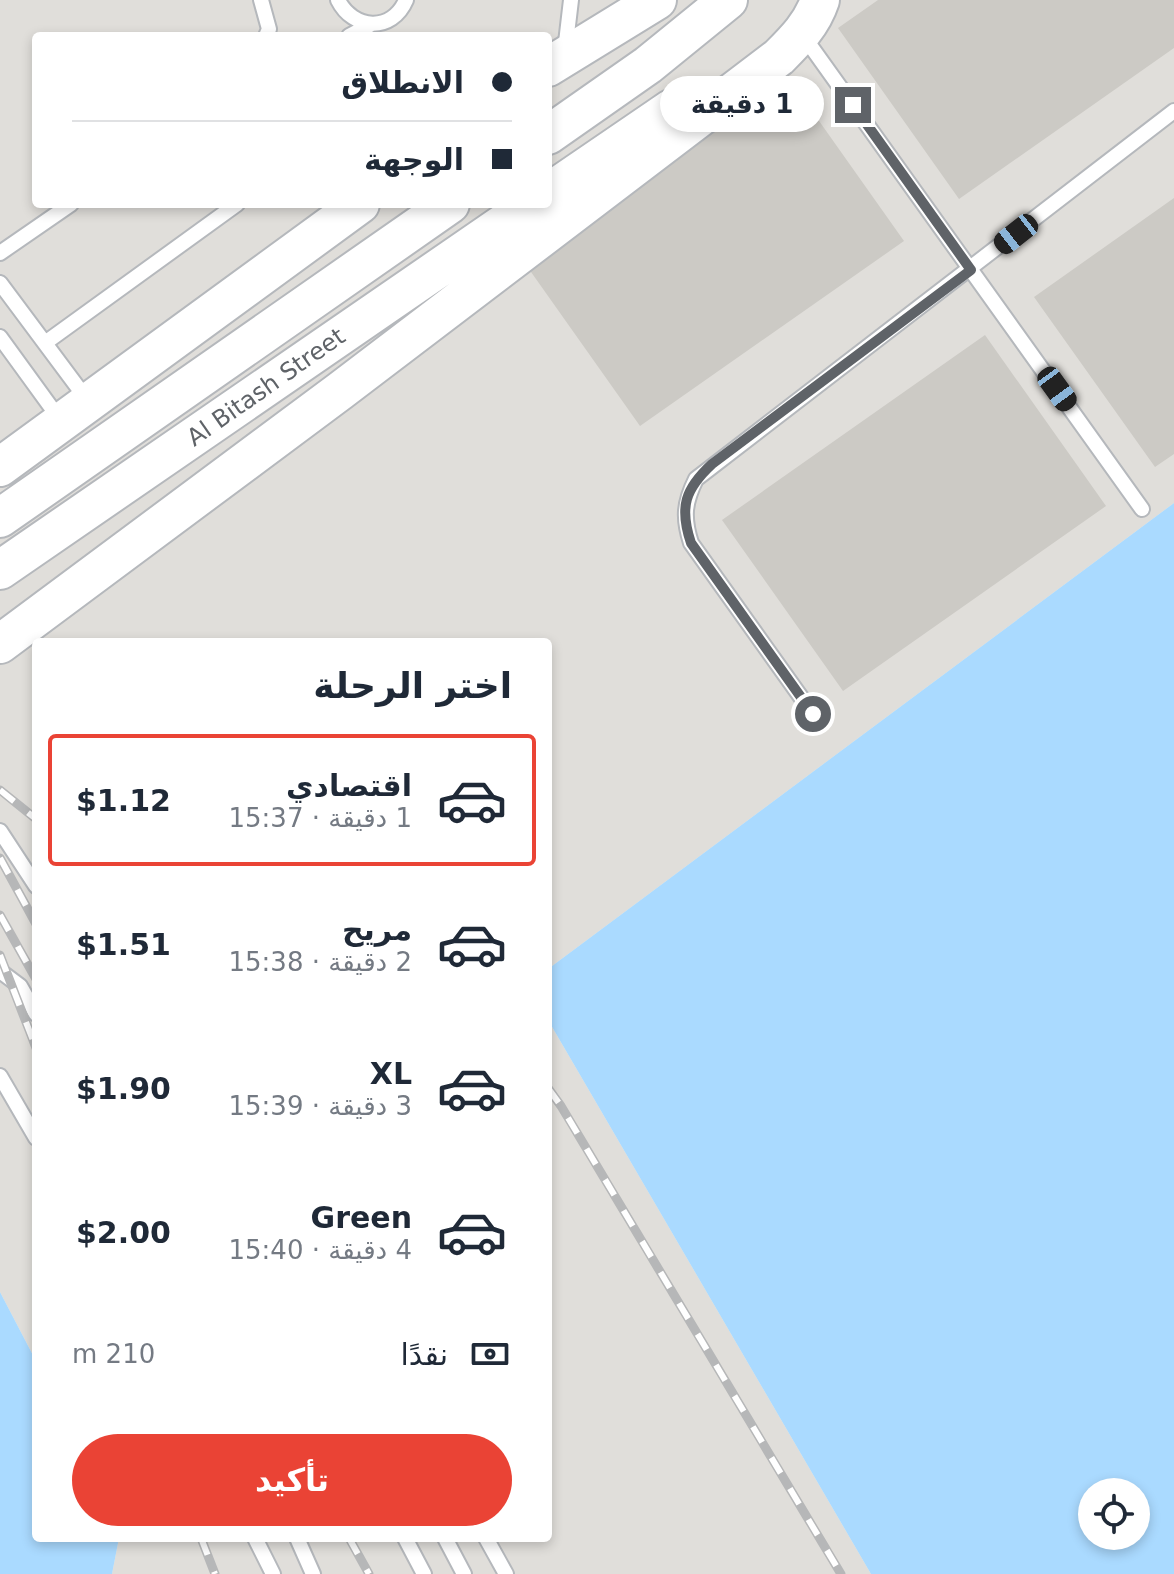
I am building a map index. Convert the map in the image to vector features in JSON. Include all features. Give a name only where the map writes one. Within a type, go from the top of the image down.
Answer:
[{"type":"street","points":[[556,61],[657,0]]},
{"type":"street","points":[[552,132],[648,65],[728,0]]},
{"type":"street","points":[[552,190],[815,14],[820,0]]},
{"type":"street","points":[[0,644],[352,382],[779,57],[808,17]]},
{"type":"street","points":[[0,467],[355,208]]},
{"type":"street","name":"Al Bitash Street","points":[[0,518],[444,208]]},
{"type":"street","name":"Al Bitash Street","points":[[0,570],[526,208]]},
{"type":"lane","points":[[261,0],[268,32]]},
{"type":"lane","points":[[338,0],[350,17],[370,25]]},
{"type":"lane","points":[[357,32],[394,18],[406,0]]},
{"type":"lane","points":[[556,61],[571,0]]},
{"type":"lane","points":[[808,17],[971,270],[1142,509]]},
{"type":"lane","points":[[813,714],[691,543],[684,521],[686,499],[696,479],[1174,111]]},
{"type":"lane","points":[[0,253],[65,208]]},
{"type":"lane","points":[[45,343],[231,208]]},
{"type":"lane","points":[[0,283],[45,343],[75,412]]},
{"type":"lane","points":[[0,337],[75,412]]},
{"type":"lane","points":[[0,831],[32,880]]},
{"type":"lane","points":[[0,971],[20,986],[32,1007]]},
{"type":"lane","points":[[0,1076],[32,1131]]},
{"type":"lane","points":[[257,1542],[273,1574]]},
{"type":"lane","points":[[299,1542],[313,1574]]},
{"type":"lane","points":[[407,1542],[424,1574]]},
{"type":"lane","points":[[447,1542],[464,1574]]},
{"type":"lane","points":[[488,1542],[506,1574]]},
{"type":"shaded area","points":[[0,0],[1174,0],[1174,503],[552,966],[552,638],[32,638],[32,1353],[0,1292]]},
{"type":"shaded area","points":[[552,1027],[871,1574],[112,1574],[118,1542],[552,1542]]},
{"type":"water","points":[[1174,503],[1174,1574],[871,1574],[552,1027],[552,966]]},
{"type":"water","points":[[0,1292],[32,1353],[32,1542],[118,1542],[112,1574],[0,1574]]},
{"type":"building","points":[[878,0],[1174,0],[1174,48],[959,199],[838,28]]},
{"type":"building","points":[[783,70],[904,241],[640,426],[519,255]]},
{"type":"building","points":[[1174,198],[1174,454],[1155,467],[1034,297]]},
{"type":"building","points":[[985,335],[1106,506],[843,691],[722,520]]},
{"type":"railway","points":[[0,790],[32,816]]},
{"type":"railway","points":[[0,858],[32,917]]},
{"type":"railway","points":[[0,915],[32,972]]},
{"type":"railway","points":[[0,955],[32,1038]]},
{"type":"railway","points":[[552,1094],[841,1574]]},
{"type":"railway","points":[[203,1542],[215,1574]]},
{"type":"railway","points":[[351,1542],[369,1574]]},
{"type":"route","points":[[813,714],[691,543],[684,521],[686,499],[696,479],[712,464],[971,270],[853,105]]}]
